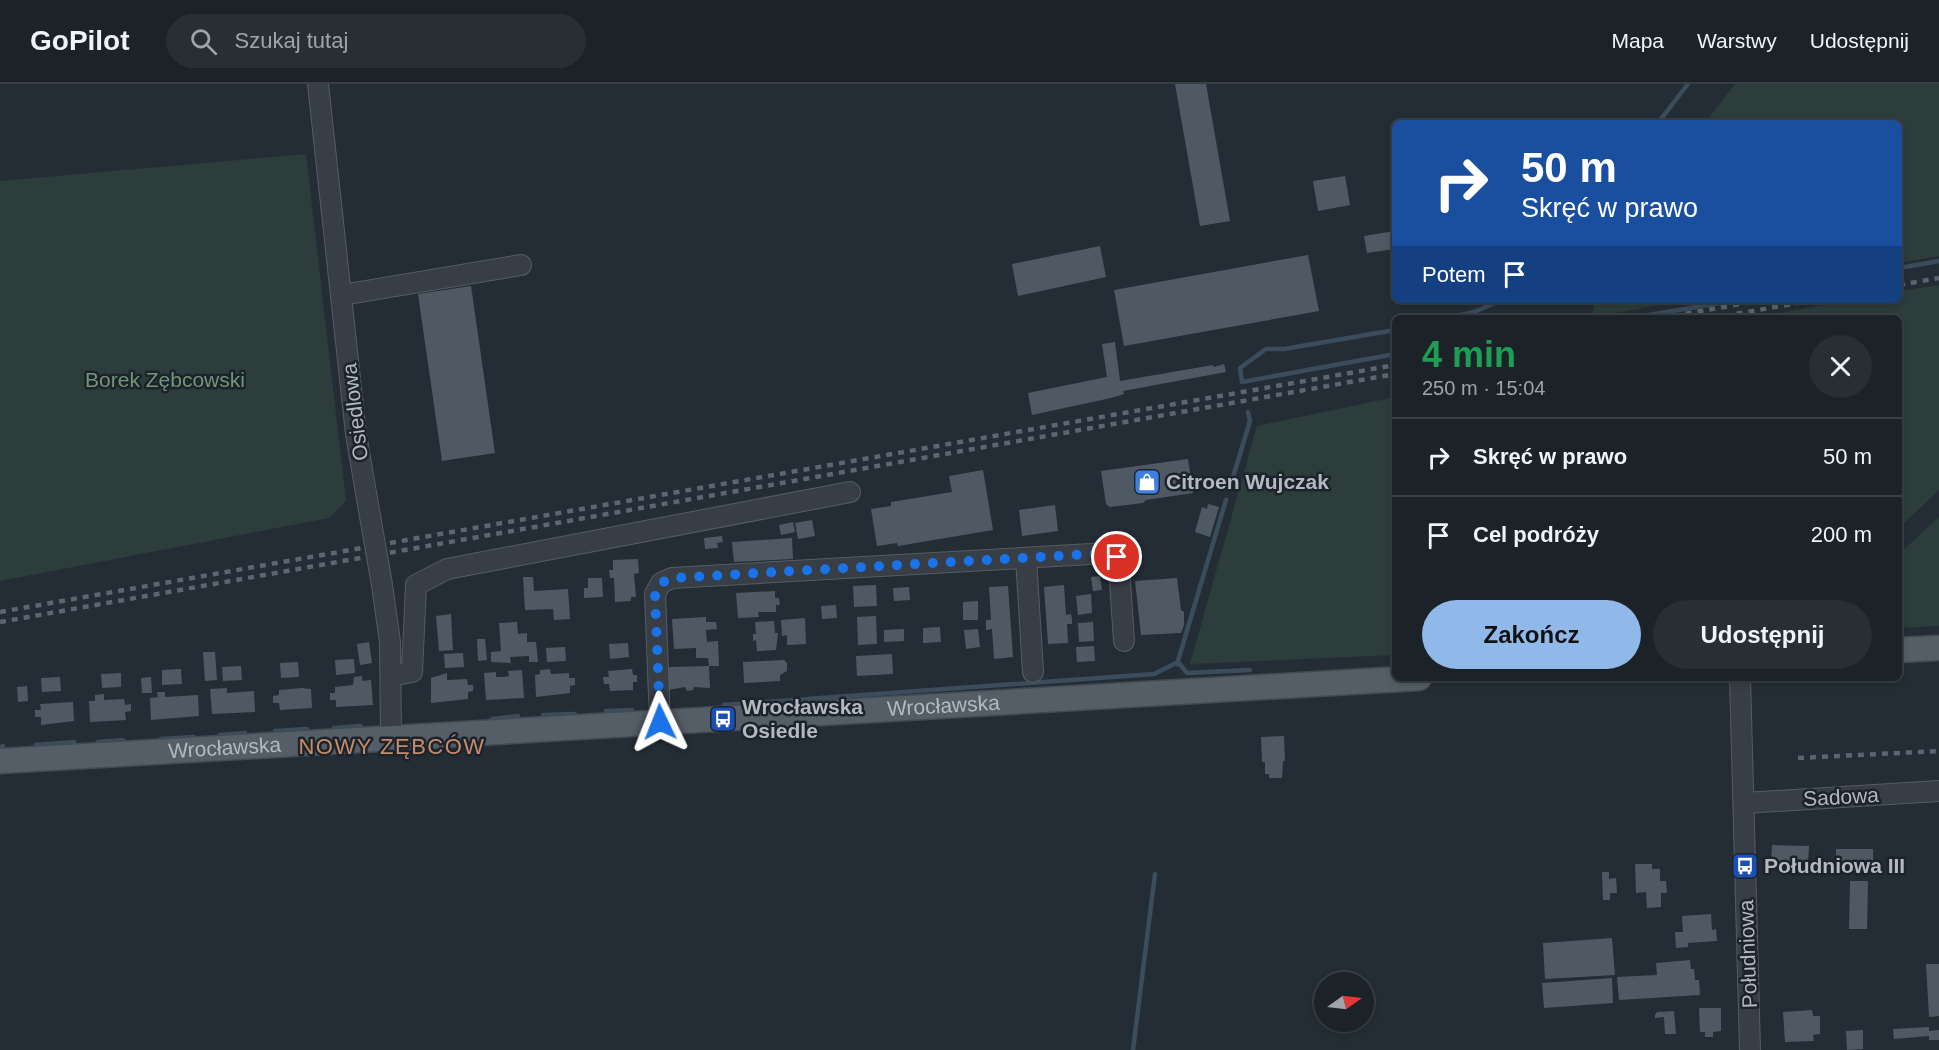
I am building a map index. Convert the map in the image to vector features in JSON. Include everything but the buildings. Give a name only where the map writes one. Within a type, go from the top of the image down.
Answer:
[{"type":"main road","points":[[1902,650],[1939,648]]},
{"type":"main road","name":"Wrocławska","points":[[0,761],[1392,680]]},
{"type":"street","name":"Osiedlowa","points":[[318,84],[356,434],[389,633],[391,738]]},
{"type":"street","points":[[342,295],[520,265]]},
{"type":"street","points":[[391,676],[412,672],[416,585],[447,569],[850,492]]},
{"type":"street","points":[[660,722],[655,594],[661,583],[672,578],[1109,553],[1117,557],[1124,641]]},
{"type":"street","points":[[1026,558],[1033,672]]},
{"type":"street","name":"Południowa","points":[[1740,681],[1750,1050]]},
{"type":"street","name":"Sadowa","points":[[1744,793],[1939,791]]},
{"type":"green space","points":[[1735,84],[1939,84],[1939,256],[1902,262],[1902,120],[1707,120]]},
{"type":"green space","name":"Borek Zębcowski","points":[[306,154],[346,501],[329,518],[0,581],[0,181]]},
{"type":"green space","points":[[1939,285],[1939,490],[1902,525],[1902,315],[1768,315],[1834,303],[1902,303],[1902,291]]},
{"type":"green space","points":[[1595,303],[1671,303],[1604,315],[1593,315]]},
{"type":"green space","points":[[1392,398],[1392,655],[1190,664],[1257,426]]},
{"type":"green space","points":[[1939,517],[1939,626],[1902,628],[1902,551]]},
{"type":"waterway","points":[[1660,120],[1688,84]]},
{"type":"waterway","points":[[1902,267],[1939,261]]},
{"type":"waterway","points":[[1461,315],[1495,303]]},
{"type":"waterway","points":[[1649,315],[1720,303]]},
{"type":"waterway","points":[[1392,331],[1284,349],[1266,349],[1240,368],[1242,382],[1392,355]]},
{"type":"waterway","points":[[1230,487],[1250,421],[1248,412]]},
{"type":"waterway","points":[[1177,664],[1226,500]]},
{"type":"waterway","points":[[724,705],[1154,674],[1178,662],[1187,673],[1250,670]]},
{"type":"waterway","points":[[606,711],[632,710]]},
{"type":"waterway","points":[[543,715],[575,714]]},
{"type":"waterway","points":[[492,719],[518,716]]},
{"type":"waterway","points":[[334,728],[361,726]]},
{"type":"waterway","points":[[275,731],[307,729]]},
{"type":"waterway","points":[[220,735],[245,733]]},
{"type":"waterway","points":[[161,739],[194,737]]},
{"type":"waterway","points":[[98,742],[123,740]]},
{"type":"waterway","points":[[36,745],[74,742]]},
{"type":"waterway","points":[[1133,1050],[1155,874]]},
{"type":"railway","points":[[1902,284],[1939,278]]},
{"type":"railway","points":[[1679,315],[1746,303]]},
{"type":"railway","points":[[1730,315],[1798,303]]},
{"type":"railway","points":[[0,612],[1392,366]]},
{"type":"railway","points":[[0,622],[1392,375]]},
{"type":"railway","points":[[1798,758],[1939,751]]},
{"type":"place","name":"Citroen Wujczak","points":[[1147,482]]},
{"type":"place","name":"Wrocławska Osiedle","points":[[723,719]]},
{"type":"place","name":"Południowa III","points":[[1745,866]]},
{"type":"district","name":"NOWY ZĘBCÓW","points":[[392,746]]},
{"type":"route","points":[[660,722],[655,594],[661,583],[672,578],[1109,553],[1117,557]]}]
